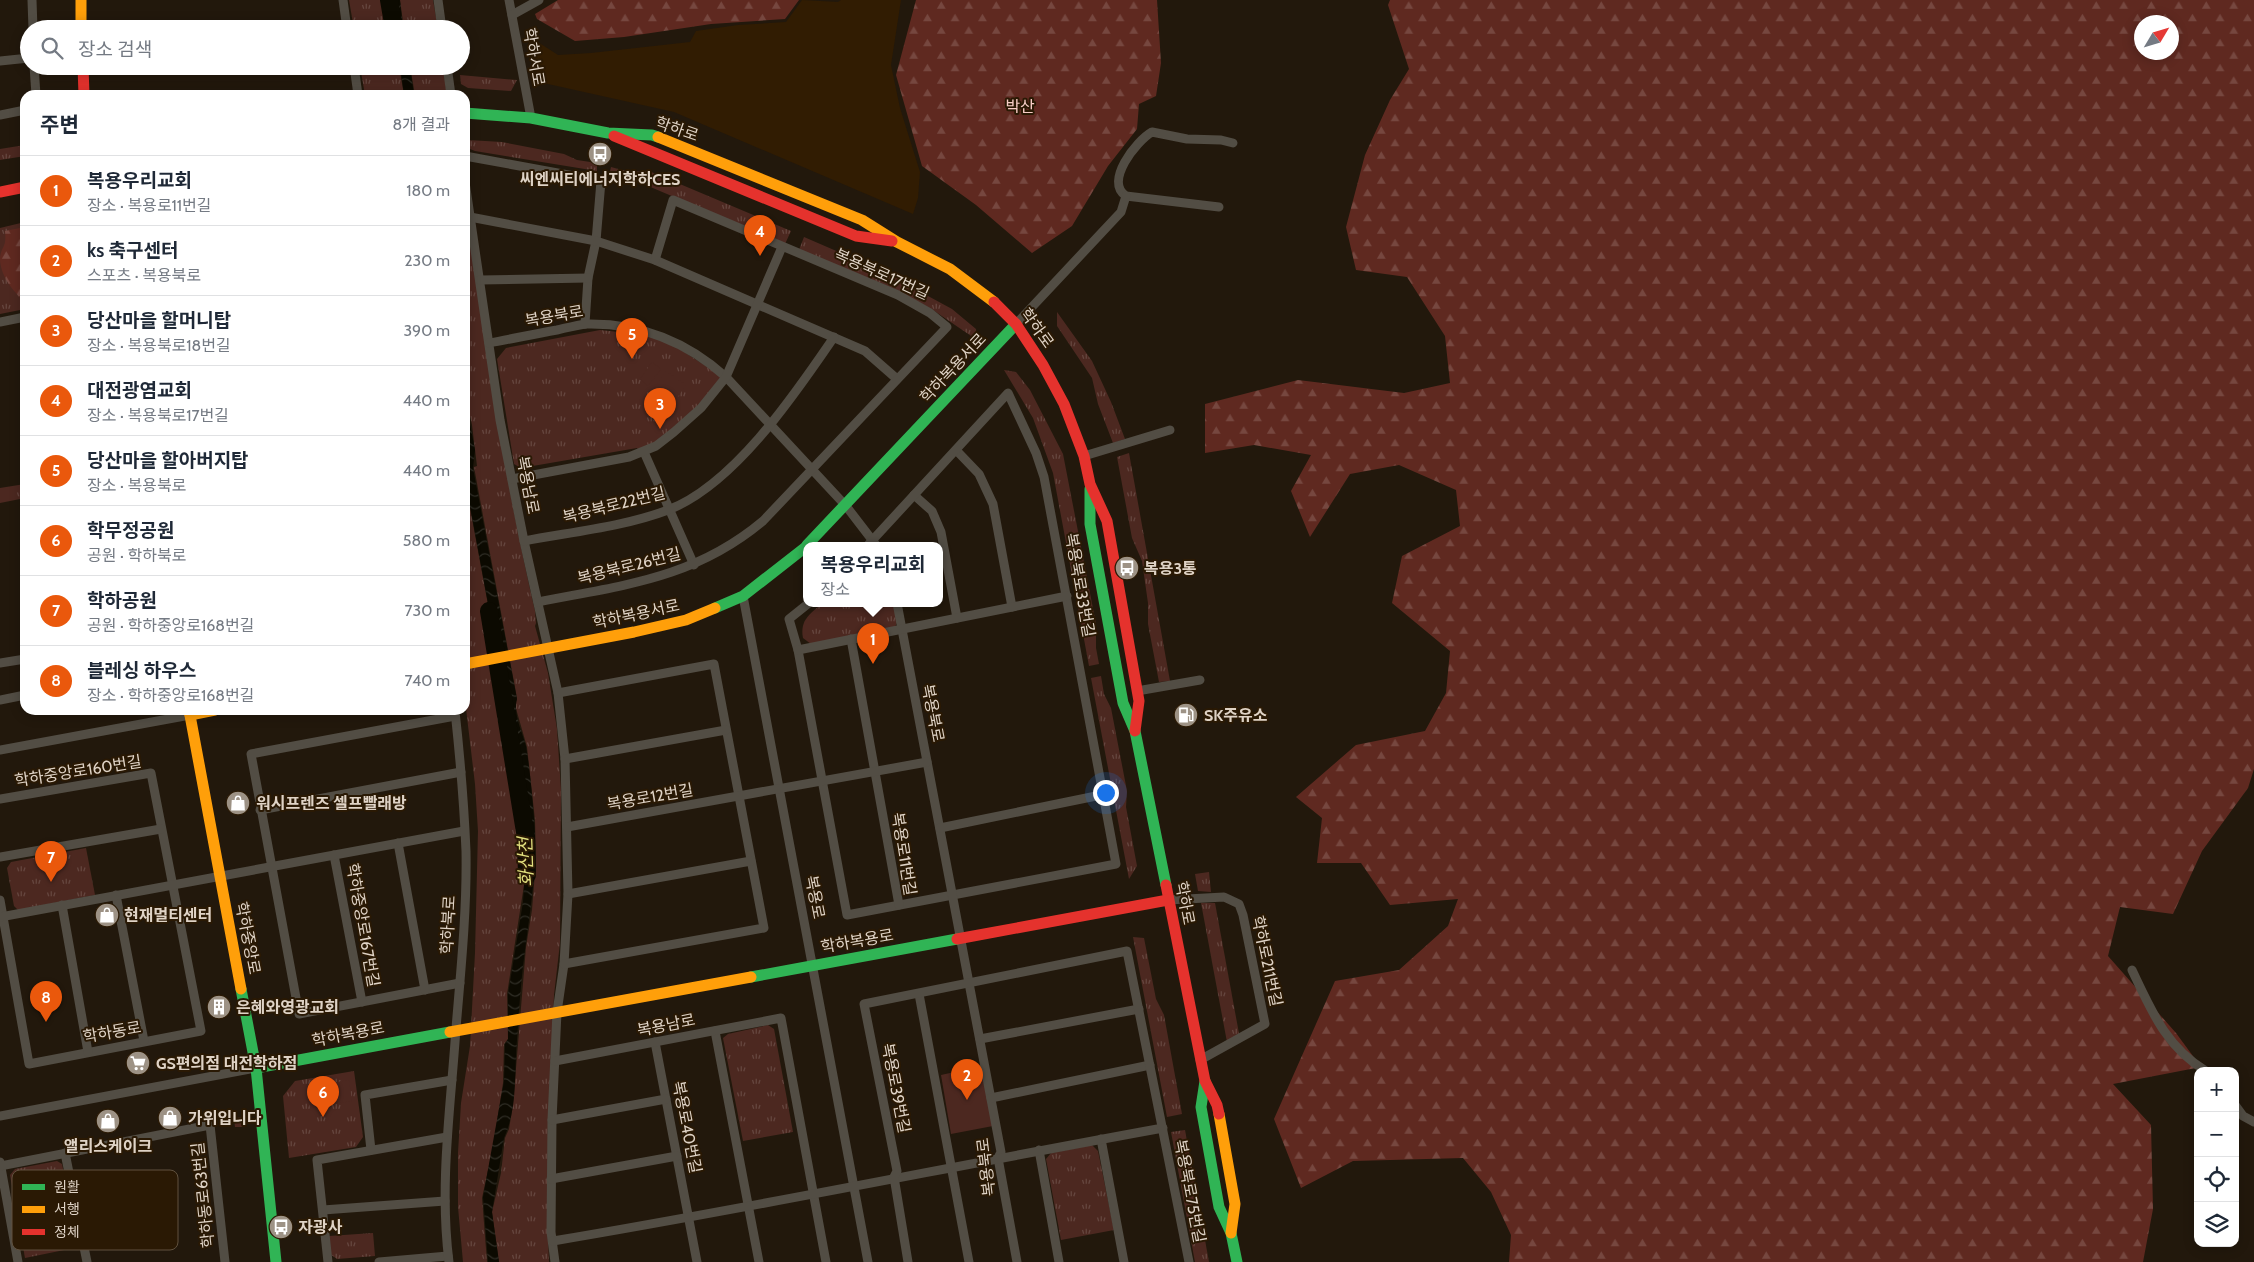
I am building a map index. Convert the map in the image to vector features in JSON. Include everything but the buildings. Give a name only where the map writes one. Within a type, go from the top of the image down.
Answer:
[{"type":"street","points":[[32,0],[33,20]]},
{"type":"street","points":[[81,0],[82,20]]},
{"type":"street","points":[[343,0],[346,20]]},
{"type":"street","points":[[438,0],[441,20]]},
{"type":"street","name":"학하서로","points":[[509,0],[531,118]]},
{"type":"street","points":[[512,15],[539,0]]},
{"type":"street","points":[[0,61],[20,59]]},
{"type":"street","points":[[35,75],[36,90]]},
{"type":"street","points":[[83,75],[84,90]]},
{"type":"street","points":[[355,75],[357,90]]},
{"type":"street","points":[[448,75],[450,90]]},
{"type":"street","points":[[0,116],[20,111]]},
{"type":"street","name":"학하로","points":[[470,114],[531,118],[608,133],[652,135],[862,220],[897,242],[922,253],[973,285],[1016,324],[1064,404],[1084,456],[1090,484],[1090,524],[1124,703],[1135,731],[1200,1060],[1205,1081],[1217,1105],[1235,1204],[1231,1233]]},
{"type":"street","points":[[1219,207],[1126,196],[1120,192],[1117,186],[1118,176],[1139,142],[1152,132],[1186,139],[1220,140],[1233,143]]},
{"type":"street","name":"학하로","points":[[608,133],[658,156],[856,236],[897,242]]},
{"type":"street","points":[[470,157],[601,181],[596,241],[588,278],[585,324]]},
{"type":"street","points":[[0,192],[20,188]]},
{"type":"street","name":"학하복용서로","points":[[811,542],[1121,212],[1126,196]]},
{"type":"street","name":"복용북로17번길","points":[[655,260],[673,200],[898,295],[930,313],[947,326],[897,379]]},
{"type":"street","points":[[470,217],[596,241],[655,260],[865,352],[897,379],[812,469]]},
{"type":"street","name":"복용남로","points":[[470,217],[500,420],[538,602],[544,648],[558,693],[564,759],[568,894],[564,964],[554,1012],[555,1061],[552,1120],[551,1232],[555,1262]]},
{"type":"street","points":[[512,479],[600,463],[644,452],[656,446],[674,432],[701,408],[726,377],[782,247]]},
{"type":"street","points":[[480,280],[588,278]]},
{"type":"street","points":[[0,322],[20,318]]},
{"type":"street","name":"복용북로","points":[[489,343],[585,324],[633,328],[670,339],[706,359],[726,377],[846,506],[871,542]]},
{"type":"street","points":[[771,424],[789,403],[834,337]]},
{"type":"street","name":"복용북로33번길","points":[[874,542],[914,495],[1008,393],[1036,453],[1044,477],[1101,795],[1116,864],[953,895]]},
{"type":"street","name":"복용북로22번길","points":[[524,541],[615,524],[669,510],[694,497],[715,482],[771,424]]},
{"type":"street","points":[[1084,456],[1170,430]]},
{"type":"street","points":[[956,450],[979,474],[993,504],[1012,607]]},
{"type":"street","points":[[644,452],[694,565]]},
{"type":"street","name":"복용북로26번길","points":[[538,602],[627,585],[694,565],[744,537],[763,521],[812,469]]},
{"type":"street","name":"학하로","points":[[1090,484],[1107,521],[1139,701],[1135,731]]},
{"type":"street","points":[[914,495],[932,511],[941,532],[943,542]]},
{"type":"street","points":[[943,543],[957,618]]},
{"type":"street","name":"학하복용서로","points":[[470,663],[634,632],[686,620],[743,596],[803,549]]},
{"type":"street","name":"복용로","points":[[743,596],[868,1262]]},
{"type":"street","points":[[798,650],[1066,596]]},
{"type":"street","name":"복용로11번길","points":[[804,607],[789,619],[798,650],[847,915],[899,905],[851,639]]},
{"type":"street","name":"복용북로","points":[[898,607],[1001,1152],[998,1158],[1017,1262]]},
{"type":"street","points":[[0,663],[20,659]]},
{"type":"street","points":[[558,693],[714,664],[764,928],[564,964]]},
{"type":"street","points":[[1137,691],[1200,680]]},
{"type":"street","points":[[0,700],[20,696]]},
{"type":"street","points":[[0,750],[174,715]]},
{"type":"street","name":"학하중앙로","points":[[190,715],[256,1068],[276,1262]]},
{"type":"street","points":[[271,867],[250,754],[445,715]]},
{"type":"street","name":"학하북로","points":[[448,1259],[445,1201],[447,1137],[452,1080],[462,1029],[460,983],[465,900],[461,772],[455,715]]},
{"type":"street","points":[[564,759],[726,730]]},
{"type":"street","points":[[779,789],[927,762]]},
{"type":"street","points":[[260,810],[461,772]]},
{"type":"street","name":"학하중앙로160번길","points":[[0,799],[151,773],[162,829]]},
{"type":"street","name":"복용로12번길","points":[[567,827],[779,789]]},
{"type":"street","points":[[940,828],[1101,795]]},
{"type":"street","points":[[0,857],[162,829],[172,885]]},
{"type":"street","name":"학하중앙로167번길","points":[[1,917],[464,830]]},
{"type":"street","points":[[398,843],[425,990]]},
{"type":"street","name":"학하중앙로167번길","points":[[334,855],[362,1002]]},
{"type":"street","points":[[568,894],[751,861]]},
{"type":"street","name":"학하중앙로167번길","points":[[271,867],[299,1014],[460,983]]},
{"type":"street","name":"학하동로","points":[[1,917],[29,1064],[200,1031],[172,885]]},
{"type":"street","points":[[116,895],[144,1041]]},
{"type":"street","points":[[899,905],[953,895]]},
{"type":"street","name":"학하로211번길","points":[[1168,900],[1224,897],[1239,904],[1245,924],[1265,1024],[1200,1060]]},
{"type":"street","points":[[0,900],[1,917]]},
{"type":"street","name":"학하복용로","points":[[0,1116],[462,1029],[1168,900]]},
{"type":"street","points":[[62,905],[88,1052]]},
{"type":"street","points":[[969,1262],[918,994],[1127,951],[1163,1128]]},
{"type":"street","points":[[2132,970],[2151,1009],[2172,1044],[2188,1060],[2199,1067]]},
{"type":"street","name":"복용로39번길","points":[[908,1262],[894,1177],[897,1172],[864,1004],[918,994]]},
{"type":"street","points":[[980,1039],[1139,1009]]},
{"type":"street","name":"복용남로","points":[[555,1061],[781,1018],[814,1195]]},
{"type":"street","points":[[715,1031],[759,1262]]},
{"type":"street","name":"복용로40번길","points":[[655,1042],[697,1262]]},
{"type":"street","points":[[991,1098],[1150,1065]]},
{"type":"street","points":[[371,1150],[365,1095],[452,1080]]},
{"type":"street","name":"학하로","points":[[1205,1081],[1201,1107],[1219,1206],[1231,1233],[1237,1262]]},
{"type":"street","points":[[552,1120],[666,1099]]},
{"type":"street","points":[[2239,1110],[2243,1116],[2254,1122]]},
{"type":"street","name":"학하동로63번길","points":[[65,1153],[210,1125],[226,1262]]},
{"type":"street","name":"복용북로75번길","points":[[998,1158],[1163,1128],[1189,1262]]},
{"type":"street","points":[[328,1262],[317,1160],[447,1137]]},
{"type":"street","points":[[1101,1139],[1124,1262]]},
{"type":"street","points":[[1039,1150],[1059,1262]]},
{"type":"street","points":[[12,1230],[0,1165],[65,1153],[68,1170]]},
{"type":"street","points":[[551,1179],[677,1156]]},
{"type":"street","points":[[553,1241],[814,1195],[894,1177],[952,1168],[998,1158]]},
{"type":"street","points":[[814,1195],[826,1262]]},
{"type":"street","points":[[323,1210],[445,1201]]},
{"type":"street","points":[[379,1262],[448,1259]]},
{"type":"shaded area","points":[[802,0],[838,2],[841,0],[901,0],[891,65],[900,108],[920,172],[918,198],[913,214],[674,112],[539,82],[527,35],[558,55],[690,42],[696,31],[738,25],[786,22]]},
{"type":"green space","points":[[349,0],[389,0],[392,20],[352,20]]},
{"type":"green space","points":[[400,0],[433,0],[436,20],[403,20]]},
{"type":"green space","points":[[558,0],[799,0],[785,19],[711,24],[624,37],[575,41],[537,19],[535,14]]},
{"type":"green space","name":"박산","points":[[916,0],[1157,0],[1161,63],[1156,96],[1139,104],[1137,129],[1108,166],[1072,226],[1032,253],[976,205],[922,166],[896,75]]},
{"type":"green space","points":[[1390,0],[2254,0],[2254,769],[2248,788],[2202,851],[2173,914],[2120,907],[2108,956],[2176,1033],[2201,1067],[2113,1084],[2151,1125],[2153,1209],[2143,1262],[1509,1262],[1511,1235],[1491,1192],[1463,1158],[1353,1161],[1301,1188],[1274,1119],[1335,981],[1399,970],[1448,926],[1458,899],[1390,905],[1361,863],[1317,863],[1322,818],[1296,797],[1356,745],[1425,731],[1446,693],[1450,651],[1392,603],[1402,556],[1460,526],[1456,490],[1399,465],[1350,474],[1310,537],[1291,491],[1311,455],[1254,445],[1205,453],[1205,404],[1298,380],[1404,393],[1450,383],[1445,336],[1407,277],[1356,270],[1346,227],[1365,155],[1390,100],[1409,69],[1388,5]]},
{"type":"green space","points":[[362,75],[401,75],[403,90],[364,90]]},
{"type":"green space","points":[[412,75],[444,75],[446,90],[414,90]]},
{"type":"green space","points":[[460,75],[517,80],[511,91],[468,88],[461,84]]},
{"type":"green space","points":[[470,140],[502,142],[564,154],[577,160],[597,163],[597,171],[470,149]]},
{"type":"green space","points":[[20,146],[20,157],[0,160],[0,149]]},
{"type":"green space","points":[[611,167],[629,172],[649,171],[791,231],[785,244],[641,183],[609,176]]},
{"type":"green space","points":[[20,223],[20,310],[0,314],[0,228]]},
{"type":"green space","points":[[20,228],[20,297],[7,282],[2,270],[0,258],[5,244],[5,231]]},
{"type":"green space","points":[[804,237],[908,282],[952,309],[976,329],[977,340],[933,310],[897,290],[799,250]]},
{"type":"green space","points":[[470,240],[505,461],[535,611],[535,626],[548,673],[557,729],[561,790],[560,943],[554,995],[550,1092],[547,1219],[549,1262],[499,1262],[492,1212],[513,1105],[526,947],[532,910],[536,860],[535,820],[527,747],[515,705],[517,698],[474,467],[477,466],[470,416]]},
{"type":"green space","points":[[1057,312],[1092,361],[1111,402],[1125,439],[1113,443],[1098,404],[1092,378],[1057,326]]},
{"type":"green space","points":[[600,330],[646,335],[670,343],[720,375],[721,381],[673,430],[639,451],[637,448],[521,468],[514,464],[497,359],[506,348]]},
{"type":"green space","points":[[652,362],[661,369],[648,386],[640,379]]},
{"type":"green space","points":[[1004,370],[1016,372],[1030,390],[1063,454],[1096,624],[1096,648],[1099,664],[1089,666],[1053,473],[1033,418]]},
{"type":"green space","points":[[666,371],[686,385],[662,420],[642,406]]},
{"type":"green space","points":[[1129,453],[1170,681],[1159,682],[1148,624],[1148,603],[1142,561],[1132,538],[1117,457]]},
{"type":"green space","points":[[20,485],[20,499],[0,503],[0,488]]},
{"type":"green space","points":[[470,508],[501,675],[526,837],[524,885],[507,994],[508,1039],[504,1044],[503,1083],[493,1147],[482,1198],[487,1262],[463,1262],[458,1207],[458,1153],[461,1103],[470,1046],[475,953],[478,831],[475,784],[467,715],[470,715]]},
{"type":"green space","points":[[818,607],[896,607],[898,620],[895,627],[811,644],[803,638],[802,632],[803,626],[810,614]]},
{"type":"green space","points":[[1101,676],[1104,694],[1111,708],[1127,791],[1126,807],[1137,866],[1129,879],[1091,678]]},
{"type":"green space","points":[[86,848],[95,895],[18,910],[14,906],[7,868],[11,862]]},
{"type":"green space","points":[[1209,872],[1211,892],[1198,891],[1195,874]]},
{"type":"green space","points":[[1201,903],[1215,903],[1240,1039],[1227,1042]]},
{"type":"green space","points":[[1133,937],[1144,938],[1156,999],[1164,1015],[1182,1114],[1167,1117]]},
{"type":"green space","points":[[768,1025],[774,1029],[793,1132],[743,1141],[723,1038],[728,1034]]},
{"type":"green space","points":[[981,1066],[993,1126],[951,1134],[941,1075]]},
{"type":"green space","points":[[354,1071],[363,1137],[356,1147],[289,1158],[283,1096],[295,1081]]},
{"type":"green space","points":[[349,1080],[352,1101],[310,1108],[307,1087]]},
{"type":"green space","points":[[245,1117],[245,1127],[235,1127],[234,1118]]},
{"type":"green space","points":[[1185,1130],[1209,1262],[1195,1262],[1171,1132]]},
{"type":"green space","points":[[1092,1145],[1098,1151],[1114,1230],[1061,1240],[1046,1159],[1051,1153]]},
{"type":"green space","points":[[57,1161],[62,1164],[63,1170],[14,1170]]},
{"type":"green space","points":[[373,1233],[375,1256],[337,1259],[330,1254],[329,1236]]},
{"type":"green space","points":[[24,1250],[64,1250],[25,1258]]},
{"type":"water","points":[[390,0],[400,0],[402,20],[393,20]]},
{"type":"water","points":[[401,75],[411,75],[413,90],[403,90]]},
{"type":"water","points":[[470,424],[475,450],[473,468],[517,699],[517,717],[526,746],[535,835],[533,884],[521,984],[515,1090],[512,1115],[504,1138],[492,1212],[499,1262],[488,1262],[483,1197],[504,1081],[505,1044],[508,1039],[508,994],[523,902],[527,837],[501,674],[470,506]]},
{"type":"waterway","name":"화산천","points":[[389,0],[392,20]]},
{"type":"waterway","name":"화산천","points":[[489,611],[526,838],[527,875]]},
{"type":"traffic: fast","points":[[470,113],[531,118],[608,133],[652,135],[658,137]]},
{"type":"traffic: fast","points":[[810,542],[1016,324]]},
{"type":"traffic: fast","points":[[1090,489],[1090,524],[1123,703],[1135,731],[1166,885]]},
{"type":"traffic: fast","points":[[715,608],[743,596],[803,549]]},
{"type":"traffic: fast","points":[[751,977],[957,939]]},
{"type":"traffic: fast","points":[[241,989],[256,1068],[276,1262]]},
{"type":"traffic: fast","points":[[256,1068],[450,1032]]},
{"type":"traffic: fast","points":[[1205,1081],[1201,1107],[1219,1207],[1231,1233],[1237,1262]]},
{"type":"traffic: slow","points":[[81,0],[81,20]]},
{"type":"traffic: slow","points":[[658,137],[862,220],[897,242],[950,269],[994,302]]},
{"type":"traffic: slow","points":[[470,663],[634,632],[686,620],[715,608]]},
{"type":"traffic: slow","points":[[190,715],[241,989]]},
{"type":"traffic: slow","points":[[450,1032],[751,977]]},
{"type":"traffic: slow","points":[[1219,1114],[1235,1204],[1231,1233]]},
{"type":"traffic: jam","points":[[83,75],[84,90]]},
{"type":"traffic: jam","points":[[614,136],[856,236],[892,241]]},
{"type":"traffic: jam","points":[[0,192],[20,188]]},
{"type":"traffic: jam","points":[[994,302],[1016,324],[1043,365],[1064,404],[1084,456],[1090,484],[1107,521],[1139,701],[1135,731]]},
{"type":"traffic: jam","points":[[1166,885],[1205,1081],[1217,1105],[1219,1114]]},
{"type":"traffic: jam","points":[[957,939],[1168,900]]},
{"type":"place","name":"씨엔씨티에너지학하CES","points":[[600,154]]},
{"type":"place","name":"대전광염교회","points":[[760,256]]},
{"type":"place","name":"당산마을 할아버지탑","points":[[632,359]]},
{"type":"place","name":"당산마을 할머니탑","points":[[660,429]]},
{"type":"place","name":"복용3통","points":[[1127,568]]},
{"type":"place","name":"복용우리교회","points":[[873,664]]},
{"type":"place","name":"SK주유소","points":[[1186,715]]},
{"type":"place","name":"워시프렌즈 셀프빨래방","points":[[238,803]]},
{"type":"place","name":"학하공원","points":[[51,882]]},
{"type":"place","name":"현재멀티센터","points":[[107,915]]},
{"type":"place","name":"은혜와영광교회","points":[[219,1007]]},
{"type":"place","name":"블레싱 하우스","points":[[46,1022]]},
{"type":"place","name":"GS편의점 대전학하점","points":[[138,1063]]},
{"type":"place","name":"ks 축구센터","points":[[967,1100]]},
{"type":"place","name":"학무정공원","points":[[323,1117]]},
{"type":"place","name":"가위입니다","points":[[170,1118]]},
{"type":"place","name":"앨리스케이크","points":[[108,1121]]},
{"type":"place","name":"자광사","points":[[281,1227]]}]
